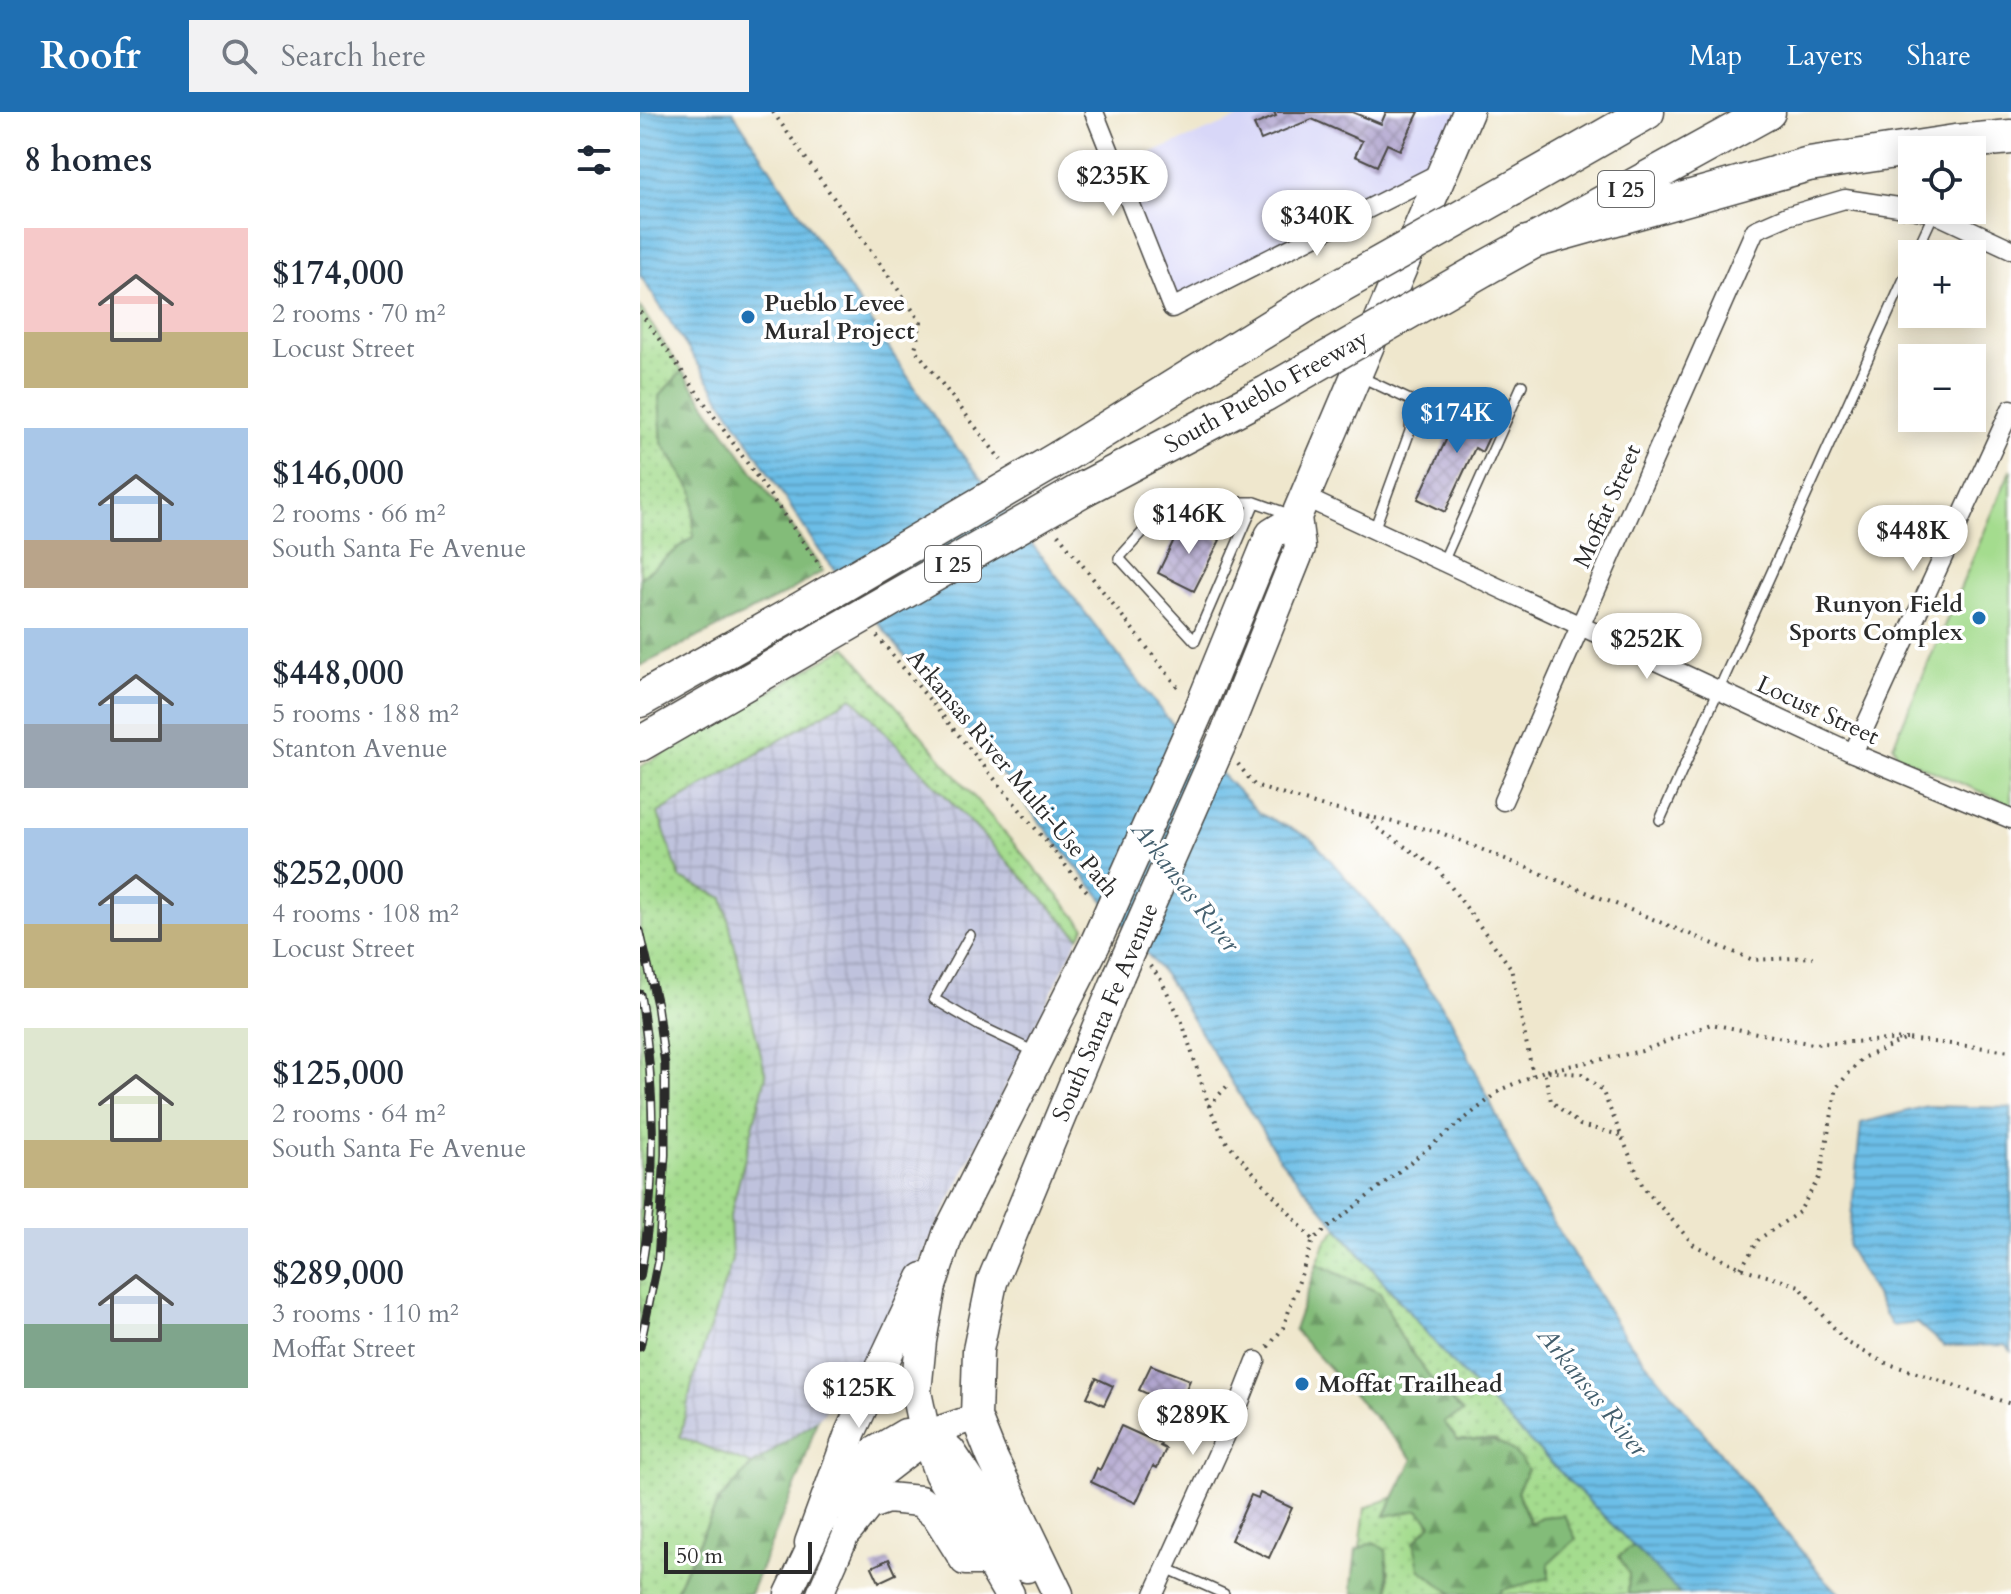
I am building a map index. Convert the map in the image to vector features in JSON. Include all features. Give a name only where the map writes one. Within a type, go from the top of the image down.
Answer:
[{"type":"highway","points":[[1564,159],[1633,112]]},
{"type":"highway","name":"South Pueblo Freeway","points":[[640,700],[1061,457],[1304,306],[1647,112]]},
{"type":"highway","name":"South Pueblo Freeway","points":[[640,744],[1085,488],[1265,394],[1527,243],[1768,112]]},
{"type":"highway","points":[[1527,243],[1809,164],[1955,142],[2011,137]]},
{"type":"highway","points":[[640,679],[687,654],[723,653]]},
{"type":"main road","name":"South Santa Fe Avenue","points":[[976,1417],[978,1350],[992,1282],[1130,965],[1227,730],[1300,548],[1298,511],[1468,112]]},
{"type":"main road","name":"South Santa Fe Avenue","points":[[1009,1594],[939,1473],[925,1434],[916,1392],[931,1286],[948,1234],[1095,944],[1200,708],[1271,534],[1298,511]]},
{"type":"main road","points":[[810,1543],[857,1418],[898,1326],[948,1234]]},
{"type":"main road","points":[[976,1417],[1058,1594]]},
{"type":"main road","points":[[925,1434],[950,1451],[1047,1594]]},
{"type":"main road","points":[[848,1530],[868,1505],[887,1498],[909,1498],[920,1501],[938,1517],[965,1560],[987,1560]]},
{"type":"street","points":[[1094,112],[1172,308],[1443,171]]},
{"type":"street","name":"Moffat Street","points":[[1503,801],[1755,230],[1787,216],[1845,199],[1898,207]]},
{"type":"street","points":[[1951,224],[2011,249]]},
{"type":"street","points":[[1853,753],[2011,409]]},
{"type":"street","name":"Locust Street","points":[[1298,511],[1374,530],[1853,753],[2011,819]]},
{"type":"street","points":[[1154,1594],[1256,1361]]},
{"type":"street","points":[[788,1594],[831,1503],[873,1451],[905,1432],[925,1434],[976,1417]]},
{"type":"street","points":[[820,1594],[859,1498],[881,1474],[916,1447],[925,1434]]},
{"type":"lane","points":[[1660,820],[1898,292]]},
{"type":"lane","points":[[1356,375],[1412,401],[1410,431],[1374,530]]},
{"type":"lane","points":[[1443,562],[1522,385]]},
{"type":"lane","points":[[1255,502],[1195,641],[1119,558],[1150,524],[1200,502],[1255,502],[1298,511]]},
{"type":"lane","points":[[970,935],[934,999],[1040,1055]]},
{"type":"lane","points":[[1166,1568],[1224,1594]]},
{"type":"path","points":[[640,312],[823,571]]},
{"type":"path","name":"Arkansas River Multi-Use Path","points":[[874,633],[1093,898]]},
{"type":"path","points":[[1367,816],[1377,828],[1437,868],[1511,968],[1533,1075]]},
{"type":"path","points":[[1130,965],[1160,978],[1182,1022],[1209,1106],[1225,1140],[1313,1240]]},
{"type":"path","points":[[1256,1361],[1283,1328],[1313,1240],[1502,1089],[1533,1075],[1642,1051],[1711,1024],[1813,1044],[1907,1039],[2011,1051]]},
{"type":"path","points":[[1741,1268],[1759,1239],[1799,1212],[1820,1176],[1837,1087],[1862,1058],[1907,1039]]},
{"type":"path","points":[[1544,1071],[1551,1101],[1580,1125],[1620,1135]]},
{"type":"path","points":[[1544,1071],[1582,1074],[1602,1090],[1643,1187],[1694,1245],[1741,1268],[1799,1286],[1845,1341],[1883,1362],[2011,1404]]},
{"type":"path","points":[[1209,1106],[1228,1085]]},
{"type":"shaded area","points":[[1254,112],[1468,112],[1443,171],[1172,308],[1116,167]]},
{"type":"shaded area","points":[[852,696],[1079,937],[873,1357],[817,1420],[752,1465],[680,1437],[693,1380],[732,1260],[730,1216],[766,1076],[680,878],[658,813]]},
{"type":"green space","points":[[640,307],[682,371],[659,396],[662,443],[694,493],[693,537],[640,578]]},
{"type":"green space","points":[[682,371],[823,571],[785,594],[640,666],[640,578],[693,537],[694,493],[662,443],[659,396]]},
{"type":"green space","name":"Runyon Field Sports Complex","points":[[2011,469],[2011,805],[1898,756],[1893,746]]},
{"type":"green space","points":[[846,647],[1085,927],[1079,937],[852,697],[658,813],[680,878],[723,898],[766,1076],[730,1216],[732,1260],[693,1380],[680,1437],[752,1465],[718,1502],[674,1594],[640,1594],[640,767]]},
{"type":"green space","points":[[1337,1228],[1454,1365],[1633,1546],[1620,1556],[1629,1574],[1628,1594],[1501,1594],[1500,1590],[1522,1583],[1576,1539],[1564,1516],[1541,1517],[1531,1524],[1517,1491],[1528,1469],[1496,1440],[1458,1441],[1444,1422],[1462,1411],[1438,1388],[1401,1337],[1380,1293],[1317,1264],[1326,1241]]},
{"type":"green space","points":[[1317,1264],[1380,1293],[1401,1337],[1438,1388],[1463,1412],[1444,1422],[1458,1440],[1498,1442],[1520,1459],[1528,1469],[1517,1492],[1530,1523],[1541,1517],[1564,1515],[1576,1539],[1549,1563],[1549,1578],[1501,1590],[1501,1594],[1453,1594],[1419,1569],[1414,1542],[1431,1524],[1419,1510],[1385,1516],[1413,1459],[1294,1330]]},
{"type":"green space","points":[[817,1420],[801,1472],[750,1594],[674,1594],[718,1502],[752,1465]]},
{"type":"green space","points":[[1394,1497],[1385,1515],[1419,1510],[1431,1525],[1419,1569],[1453,1594],[1389,1594],[1389,1570],[1360,1548],[1365,1508]]},
{"type":"green space","points":[[1373,1542],[1386,1550],[1389,1594],[1354,1594],[1352,1585],[1356,1550]]},
{"type":"green space","points":[[1633,1546],[1681,1594],[1628,1594],[1629,1574],[1619,1556]]},
{"type":"water","name":"Arkansas River","points":[[640,112],[733,112],[941,427],[1167,718],[1260,814],[1311,838],[1377,913],[1451,1019],[1527,1180],[1624,1336],[1840,1594],[1681,1594],[1454,1365],[1279,1158],[1166,977],[818,549],[640,275]]},
{"type":"water","points":[[1927,1106],[2011,1108],[2011,1351],[2006,1345],[1944,1346],[1917,1323],[1892,1326],[1848,1247],[1861,1123]]},
{"type":"building","points":[[1274,112],[1352,112],[1381,124],[1386,112],[1419,112],[1400,150],[1387,144],[1377,166],[1355,156],[1362,141],[1312,119],[1261,140],[1254,125],[1276,116]]},
{"type":"building","points":[[1464,402],[1498,418],[1482,452],[1475,448],[1445,512],[1418,499]]},
{"type":"building","points":[[1183,521],[1220,540],[1194,591],[1158,573]]},
{"type":"building","points":[[1151,1365],[1190,1380],[1178,1408],[1139,1390]]},
{"type":"building","points":[[1096,1378],[1113,1386],[1104,1405],[1087,1397]]},
{"type":"building","points":[[1121,1426],[1166,1449],[1157,1468],[1153,1466],[1136,1503],[1091,1482]]},
{"type":"building","points":[[1260,1493],[1292,1508],[1269,1558],[1231,1540],[1251,1495],[1258,1498]]},
{"type":"building","points":[[889,1559],[896,1574],[879,1582],[872,1567]]},
{"type":"railway","points":[[640,931],[657,1005],[665,1065],[665,1155],[658,1260],[640,1347]]},
{"type":"railway","points":[[640,994],[652,1099],[652,1172],[640,1277]]},
{"type":"place","name":"Pueblo Levee Mural Project","points":[[748,317]]},
{"type":"place","name":"Runyon Field Sports Complex","points":[[1979,618]]},
{"type":"place","name":"Moffat Trailhead","points":[[1302,1384]]}]
